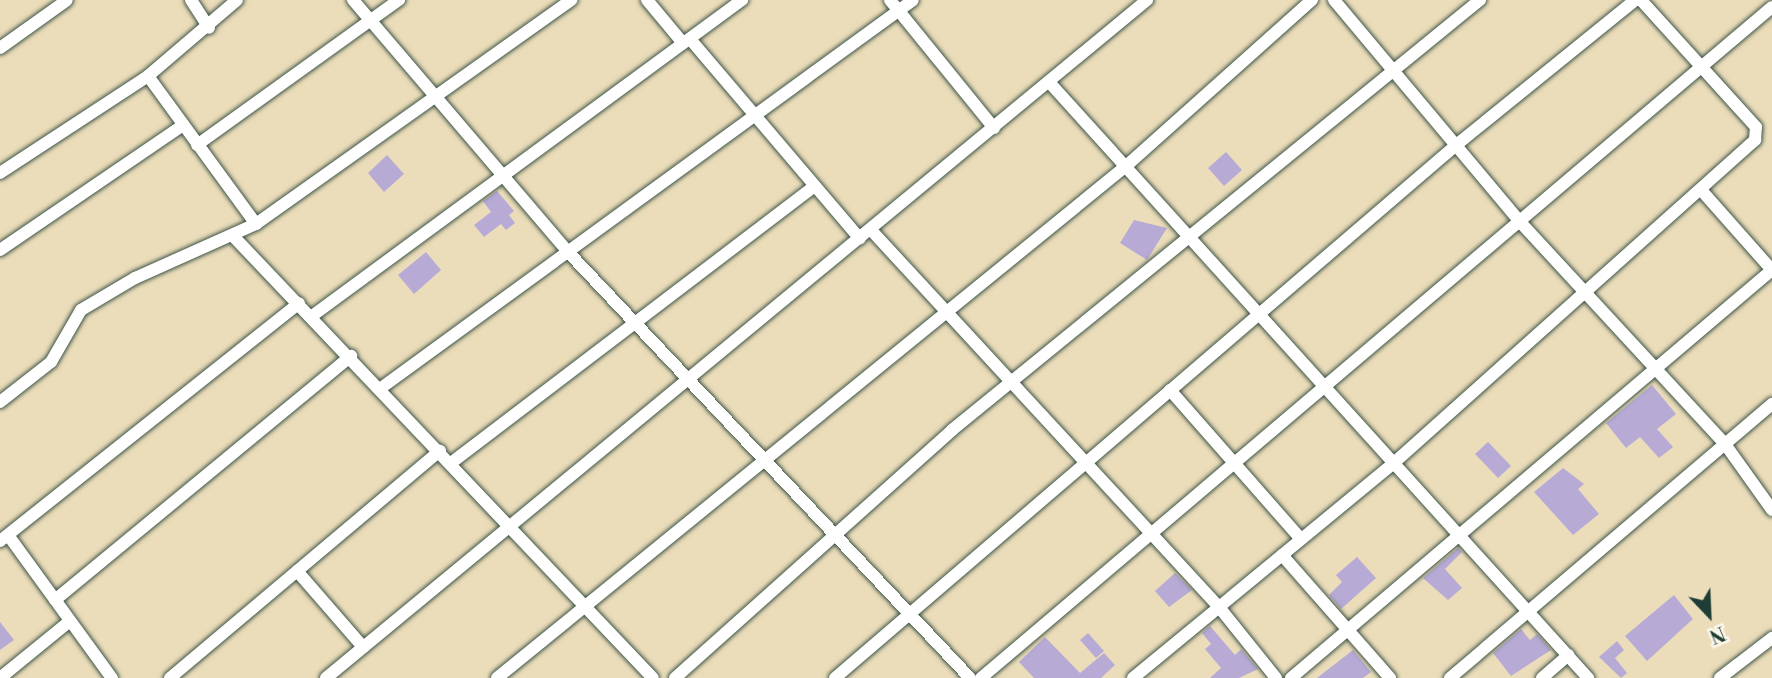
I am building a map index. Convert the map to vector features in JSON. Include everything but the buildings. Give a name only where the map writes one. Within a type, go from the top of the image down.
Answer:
[{"type":"street","points":[[0,48],[66,0]]},
{"type":"street","points":[[191,0],[209,28]]},
{"type":"street","points":[[0,173],[148,76],[209,28],[237,0]]},
{"type":"street","points":[[353,0],[569,253],[765,456],[970,678]]},
{"type":"street","points":[[197,145],[399,0]]},
{"type":"street","points":[[0,402],[51,362],[81,310],[156,268],[233,237],[256,224],[571,0]]},
{"type":"street","points":[[647,0],[754,115],[815,186],[944,310],[1085,460],[1219,607],[1276,678]]},
{"type":"street","points":[[312,316],[500,174],[742,0]]},
{"type":"street","points":[[380,388],[569,253],[754,115],[894,5],[913,0]]},
{"type":"street","points":[[326,678],[508,524],[692,379],[1147,0]]},
{"type":"street","points":[[497,678],[944,310],[1125,167],[1312,0]]},
{"type":"street","points":[[1334,0],[1522,223],[1725,444],[1772,510]]},
{"type":"street","points":[[675,678],[835,532],[1011,381],[1194,239],[1480,0]]},
{"type":"street","points":[[835,678],[909,611],[1455,146],[1635,0]]},
{"type":"street","points":[[1133,678],[1396,461],[1702,191],[1758,133],[1641,0]]},
{"type":"street","points":[[894,5],[994,128]]},
{"type":"street","points":[[981,678],[1331,387],[1772,7]]},
{"type":"street","points":[[148,76],[256,224]]},
{"type":"street","points":[[1048,82],[1331,387],[1588,678]]},
{"type":"street","points":[[0,250],[183,125]]},
{"type":"street","points":[[451,463],[815,186]]},
{"type":"street","points":[[1292,678],[1350,633],[1654,366],[1772,270],[1702,191]]},
{"type":"street","points":[[233,237],[351,356],[653,678]]},
{"type":"street","points":[[112,678],[55,600],[4,538],[299,303]]},
{"type":"street","points":[[55,600],[351,356]]},
{"type":"street","points":[[1170,390],[1300,539]]},
{"type":"street","points":[[1450,678],[1772,404]]},
{"type":"street","points":[[170,678],[440,451]]},
{"type":"street","points":[[1283,555],[1390,678]]},
{"type":"street","points":[[297,571],[363,647]]},
{"type":"street","points":[[0,678],[70,621]]},
{"type":"street","points":[[1720,678],[1772,638]]},
{"type":"street","points":[[1542,678],[1568,655]]}]
